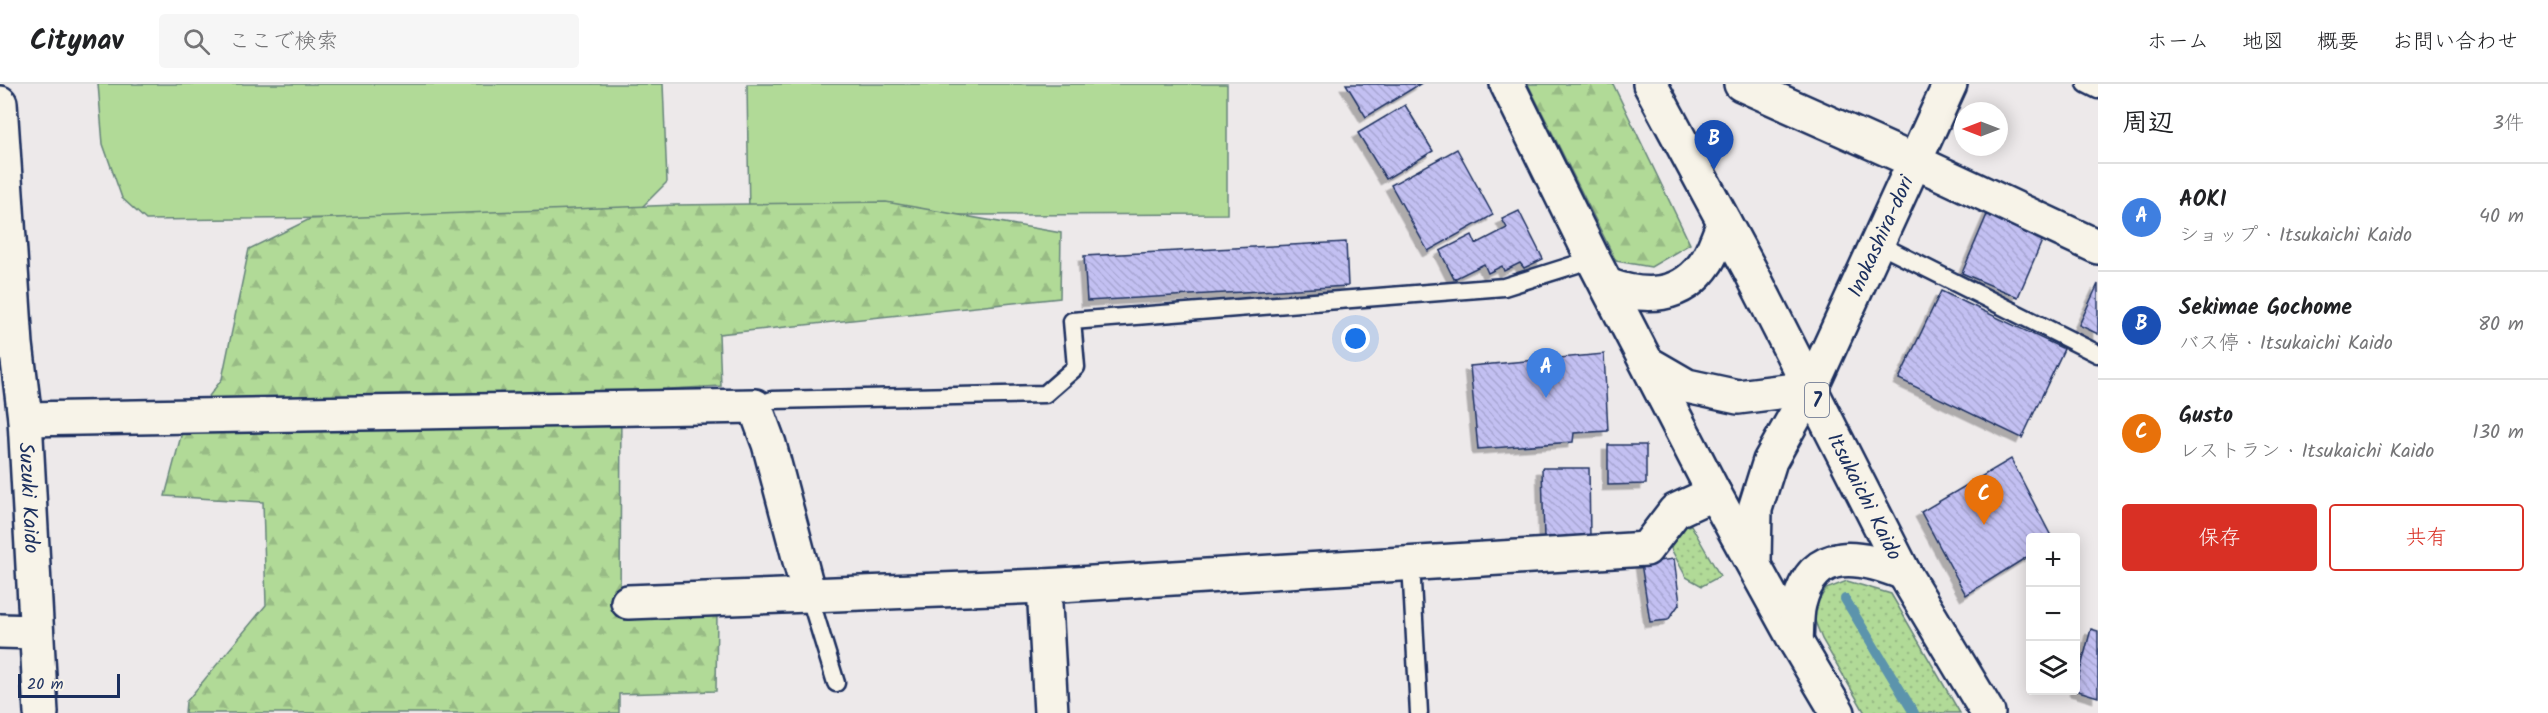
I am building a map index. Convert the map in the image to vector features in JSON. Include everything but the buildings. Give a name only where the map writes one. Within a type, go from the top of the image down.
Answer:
[{"type":"street","points":[[1507,84],[1600,272],[1714,493],[1838,713]]},
{"type":"street","name":"Itsukaichi Kaido","points":[[1650,84],[1811,388],[1904,573],[1988,713]]},
{"type":"street","points":[[1741,84],[2098,247]]},
{"type":"street","name":"Inokashira-dori","points":[[1811,388],[1950,84]]},
{"type":"street","name":"Suzuki Kaido","points":[[0,103],[8,344],[25,419],[41,713]]},
{"type":"street","points":[[1600,272],[1650,295],[1671,291],[1691,279],[1707,261],[1724,222]]},
{"type":"street","points":[[1649,364],[1687,386],[1738,397],[1811,388]]},
{"type":"street","name":"7","points":[[1754,567],[1755,509],[1758,499],[1770,462],[1811,388]]},
{"type":"street","points":[[25,419],[755,406],[769,444],[809,595]]},
{"type":"street","points":[[628,602],[1044,586],[1646,549],[1675,511],[1714,493]]},
{"type":"street","points":[[1796,642],[1799,604],[1818,569],[1836,560],[1857,558],[1877,562],[1904,573]]},
{"type":"street","points":[[1044,586],[1051,713]]},
{"type":"street","points":[[0,631],[36,632]]},
{"type":"lane","points":[[2086,84],[2098,90]]},
{"type":"lane","points":[[1878,244],[2098,354]]},
{"type":"lane","points":[[755,406],[772,400],[1045,394],[1076,366],[1072,321],[1504,287],[1600,272]]},
{"type":"lane","points":[[1410,562],[1419,713]]},
{"type":"lane","points":[[809,595],[836,682]]},
{"type":"green space","points":[[98,84],[663,84],[667,182],[634,215],[146,220],[122,198],[103,144]]},
{"type":"green space","points":[[747,84],[1227,84],[1227,214],[749,216]]},
{"type":"green space","points":[[1528,84],[1613,84],[1690,244],[1651,267],[1616,261]]},
{"type":"green space","points":[[886,202],[1061,233],[1060,298],[719,334],[721,386],[621,392],[620,617],[717,611],[716,691],[619,694],[619,713],[185,713],[186,702],[266,605],[263,502],[165,496],[182,432],[222,379],[249,249],[310,219],[676,205]]},
{"type":"green space","points":[[1691,525],[1720,576],[1702,586],[1686,577],[1668,543],[1674,530]]},
{"type":"green space","points":[[1847,581],[1891,594],[1960,713],[1865,713],[1822,639],[1815,621],[1815,606],[1826,589]]},
{"type":"waterway","points":[[1845,599],[1914,713]]},
{"type":"place","name":"Sekimae Gochome","points":[[1714,170]]},
{"type":"place","name":"AOKI","points":[[1546,398]]},
{"type":"place","name":"Gusto","points":[[1984,525]]}]
